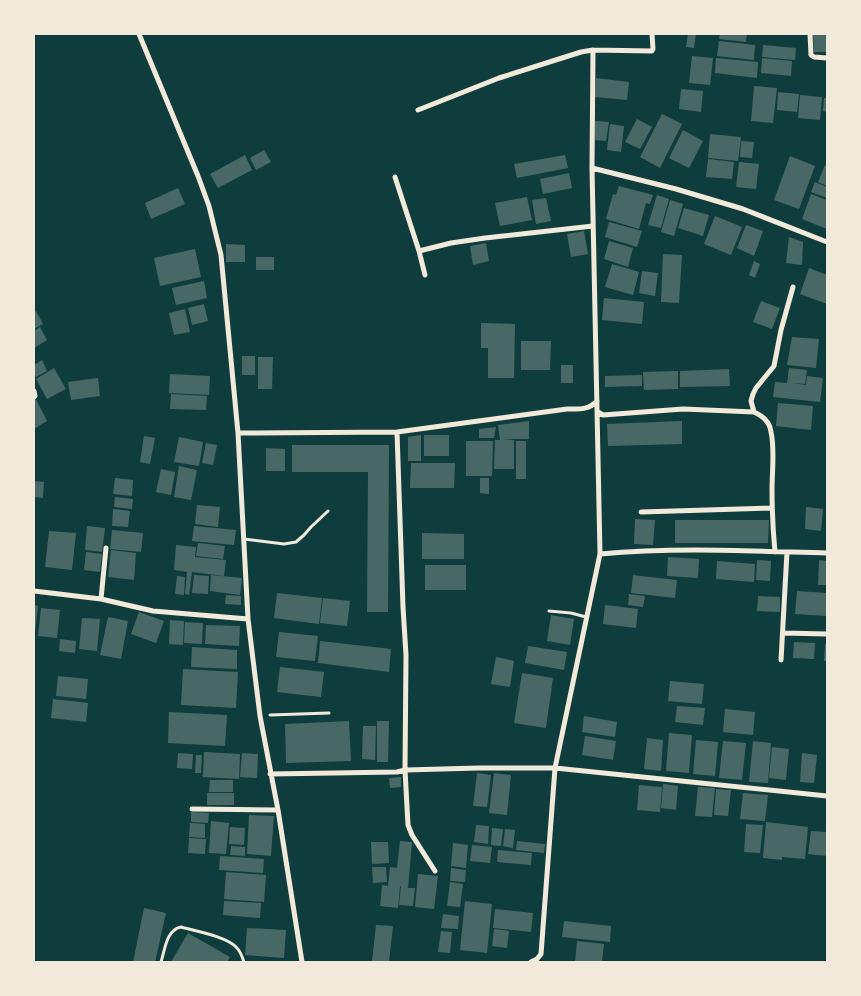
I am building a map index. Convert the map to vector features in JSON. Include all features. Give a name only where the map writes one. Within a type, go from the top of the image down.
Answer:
[{"type":"street","points":[[139,34],[198,176],[209,206],[221,255],[238,433],[248,619],[260,716],[278,810],[302,962]]},
{"type":"street","points":[[418,110],[499,78],[581,52],[593,50],[652,50],[654,49],[652,34]]},
{"type":"street","points":[[810,34],[811,55],[827,58]]},
{"type":"street","points":[[531,962],[539,961],[541,954],[556,768],[600,554],[592,168],[593,50]]},
{"type":"street","points":[[592,168],[676,189],[743,209],[827,242]]},
{"type":"street","points":[[395,177],[425,275]]},
{"type":"street","points":[[419,251],[451,243],[485,238],[593,226]]},
{"type":"street","points":[[754,412],[751,401],[753,394],[774,366],[781,330],[793,287]]},
{"type":"street","points":[[34,391],[34,397]]},
{"type":"street","points":[[238,433],[397,432],[586,408],[592,406],[597,401]]},
{"type":"street","points":[[598,412],[603,415],[683,409],[754,412],[760,415],[767,422],[771,430],[773,444],[772,508],[775,552]]},
{"type":"street","points":[[397,432],[406,655],[405,770],[408,825],[412,835],[435,872]]},
{"type":"street","points":[[640,512],[772,508]]},
{"type":"street","points":[[101,599],[106,548]]},
{"type":"street","points":[[600,554],[700,550],[827,553]]},
{"type":"street","points":[[781,660],[786,552]]},
{"type":"street","points":[[34,591],[101,599],[153,611],[248,619]]},
{"type":"street","points":[[783,634],[827,634]]},
{"type":"street","points":[[270,774],[397,772],[405,770],[480,768],[556,768],[827,796]]},
{"type":"street","points":[[192,809],[278,810]]},
{"type":"lane","points":[[244,539],[284,544],[296,542],[328,511]]},
{"type":"lane","points":[[550,611],[571,612],[586,617]]},
{"type":"lane","points":[[161,962],[169,936],[173,930],[181,927],[229,941],[237,948],[244,962]]},
{"type":"path","points":[[260,716],[329,713]]},
{"type":"building","points":[[688,34],[696,34],[694,48],[686,47]]},
{"type":"building","points":[[720,34],[747,34],[746,42],[719,39]]},
{"type":"building","points":[[813,34],[827,34],[827,52],[814,52]]},
{"type":"building","points":[[719,41],[755,45],[754,60],[717,56]]},
{"type":"building","points":[[763,45],[796,48],[795,60],[762,57]]},
{"type":"building","points":[[692,56],[713,58],[710,85],[689,83]]},
{"type":"building","points":[[716,58],[758,62],[757,78],[715,73]]},
{"type":"building","points":[[762,58],[792,61],[791,76],[761,73]]},
{"type":"building","points":[[596,78],[629,82],[627,100],[595,97]]},
{"type":"building","points":[[754,86],[777,88],[773,123],[751,121]]},
{"type":"building","points":[[681,89],[703,91],[701,112],[679,109]]},
{"type":"building","points":[[778,92],[799,94],[797,112],[777,110]]},
{"type":"building","points":[[800,95],[822,97],[820,120],[798,118]]},
{"type":"building","points":[[824,98],[827,98],[827,112],[823,111]]},
{"type":"building","points":[[662,114],[682,124],[660,168],[640,157]]},
{"type":"building","points":[[637,119],[652,127],[640,149],[625,142]]},
{"type":"building","points":[[595,121],[609,122],[606,141],[595,140]]},
{"type":"building","points":[[610,124],[624,126],[621,152],[607,150]]},
{"type":"building","points":[[683,130],[703,141],[689,168],[669,158]]},
{"type":"building","points":[[710,134],[741,137],[738,161],[708,158]]},
{"type":"building","points":[[741,141],[754,142],[752,158],[740,157]]},
{"type":"building","points":[[264,150],[271,162],[256,170],[250,158]]},
{"type":"building","points":[[245,155],[252,170],[218,188],[210,174]]},
{"type":"building","points":[[565,155],[568,168],[517,178],[514,164]]},
{"type":"building","points":[[790,156],[815,166],[799,209],[774,200]]},
{"type":"building","points":[[708,159],[734,162],[732,179],[706,177]]},
{"type":"building","points":[[739,162],[759,164],[756,189],[736,187]]},
{"type":"building","points":[[825,165],[827,166],[827,186],[818,182]]},
{"type":"building","points":[[569,173],[572,188],[543,194],[540,179]]},
{"type":"building","points":[[815,182],[827,187],[827,198],[811,192]]},
{"type":"building","points":[[619,186],[653,195],[650,204],[646,203],[639,229],[606,219],[613,194],[616,195]]},
{"type":"building","points":[[178,188],[185,204],[151,219],[145,203]]},
{"type":"building","points":[[811,194],[827,200],[827,229],[802,219]]},
{"type":"building","points":[[657,195],[669,199],[661,228],[648,225]]},
{"type":"building","points":[[527,197],[532,220],[500,226],[495,203]]},
{"type":"building","points":[[546,198],[551,221],[536,224],[532,200]]},
{"type":"building","points":[[670,200],[683,204],[674,236],[661,232]]},
{"type":"building","points":[[684,208],[709,215],[703,236],[678,228]]},
{"type":"building","points":[[715,216],[742,227],[731,255],[704,244]]},
{"type":"building","points":[[609,222],[642,231],[637,247],[605,237]]},
{"type":"building","points":[[746,225],[763,231],[754,256],[737,248]]},
{"type":"building","points":[[584,231],[588,254],[571,257],[567,234]]},
{"type":"building","points":[[789,237],[803,242],[802,265],[786,263]]},
{"type":"building","points":[[609,241],[633,248],[628,267],[604,259]]},
{"type":"building","points":[[486,243],[489,261],[473,265],[470,246]]},
{"type":"building","points":[[226,244],[245,245],[245,262],[226,262]]},
{"type":"building","points":[[195,249],[201,277],[160,286],[154,258]]},
{"type":"building","points":[[663,254],[682,255],[679,303],[661,302]]},
{"type":"building","points":[[256,257],[274,257],[274,270],[256,270]]},
{"type":"building","points":[[754,261],[760,264],[755,278],[749,275]]},
{"type":"building","points":[[612,264],[639,272],[633,295],[605,287]]},
{"type":"building","points":[[809,268],[827,275],[827,304],[800,294]]},
{"type":"building","points":[[642,271],[658,273],[655,296],[639,293]]},
{"type":"building","points":[[204,281],[207,298],[176,305],[172,288]]},
{"type":"building","points":[[604,298],[644,302],[642,324],[602,320]]},
{"type":"building","points":[[761,301],[780,308],[772,329],[753,322]]},
{"type":"building","points":[[204,304],[208,321],[192,325],[188,308]]},
{"type":"building","points":[[185,309],[190,332],[174,335],[169,313]]},
{"type":"building","points":[[36,311],[43,324],[34,329],[34,312]]},
{"type":"building","points":[[481,323],[515,324],[514,378],[488,378],[488,348],[481,348]]},
{"type":"building","points":[[40,327],[47,340],[34,348],[34,331]]},
{"type":"building","points":[[792,337],[819,339],[816,368],[787,365]]},
{"type":"building","points":[[521,341],[551,341],[550,370],[521,370]]},
{"type":"building","points":[[242,356],[255,356],[255,375],[242,375]]},
{"type":"building","points":[[258,357],[273,357],[272,389],[258,389]]},
{"type":"building","points":[[42,360],[47,371],[36,377],[34,365]]},
{"type":"building","points":[[561,365],[573,365],[573,383],[561,383]]},
{"type":"building","points":[[54,368],[66,389],[47,399],[36,379]]},
{"type":"building","points":[[789,368],[807,370],[805,384],[791,383],[806,385],[807,376],[823,378],[820,402],[773,397],[775,382],[787,383]]},
{"type":"building","points":[[729,369],[730,386],[680,387],[680,371]]},
{"type":"building","points":[[678,371],[678,389],[644,390],[643,372]]},
{"type":"building","points":[[170,374],[210,376],[209,395],[169,393]]},
{"type":"building","points":[[642,375],[642,386],[605,387],[605,376]]},
{"type":"building","points":[[98,378],[100,396],[71,400],[68,382]]},
{"type":"building","points":[[171,394],[207,396],[206,410],[170,409]]},
{"type":"building","points":[[36,399],[47,421],[34,429],[34,400]]},
{"type":"building","points":[[778,403],[813,406],[811,430],[776,426]]},
{"type":"building","points":[[529,421],[529,439],[502,439],[514,440],[514,469],[494,469],[495,440],[500,440],[498,425]]},
{"type":"building","points":[[682,421],[682,444],[608,446],[607,424]]},
{"type":"building","points":[[496,427],[494,438],[479,438],[479,429]]},
{"type":"building","points":[[421,435],[421,461],[408,461],[408,437]]},
{"type":"building","points":[[424,435],[449,435],[449,456],[424,456]]},
{"type":"building","points":[[144,436],[155,438],[150,464],[140,462]]},
{"type":"building","points":[[179,437],[203,442],[199,466],[174,462]]},
{"type":"building","points":[[466,441],[493,441],[492,476],[466,476]]},
{"type":"building","points":[[516,441],[526,441],[526,479],[516,479]]},
{"type":"building","points":[[206,443],[217,445],[213,465],[202,463]]},
{"type":"building","points":[[292,445],[389,445],[388,612],[367,612],[368,472],[292,472]]},
{"type":"building","points":[[266,448],[285,449],[285,471],[266,471]]},
{"type":"building","points":[[411,463],[455,463],[454,488],[410,488]]},
{"type":"building","points":[[179,466],[197,470],[191,500],[174,497]]},
{"type":"building","points":[[161,469],[175,472],[171,495],[156,492]]},
{"type":"building","points":[[115,478],[133,480],[132,496],[113,494]]},
{"type":"building","points":[[480,478],[489,478],[489,494],[480,493]]},
{"type":"building","points":[[34,481],[44,482],[43,498],[34,497]]},
{"type":"building","points":[[115,497],[133,499],[132,509],[114,507]]},
{"type":"building","points":[[197,505],[220,507],[218,527],[195,524]]},
{"type":"building","points":[[806,507],[823,509],[821,531],[805,529]]},
{"type":"building","points":[[113,509],[130,511],[128,527],[112,526]]},
{"type":"building","points":[[635,519],[655,520],[653,545],[634,544]]},
{"type":"building","points":[[675,520],[769,520],[768,543],[675,543]]},
{"type":"building","points":[[87,526],[105,528],[102,552],[85,550]]},
{"type":"building","points":[[194,526],[236,530],[234,545],[192,541]]},
{"type":"building","points":[[112,530],[143,533],[141,552],[110,549]]},
{"type":"building","points":[[49,531],[76,533],[72,570],[45,567]]},
{"type":"building","points":[[422,533],[464,534],[464,559],[422,559]]},
{"type":"building","points":[[198,543],[225,546],[223,559],[196,556]]},
{"type":"building","points":[[176,545],[196,547],[195,557],[226,560],[224,576],[192,572],[189,595],[185,594],[187,572],[174,570]]},
{"type":"building","points":[[111,550],[136,553],[134,580],[108,577]]},
{"type":"building","points":[[86,552],[102,554],[100,572],[84,570]]},
{"type":"building","points":[[668,557],[699,559],[698,578],[667,576]]},
{"type":"building","points":[[757,560],[771,561],[770,581],[756,580]]},
{"type":"building","points":[[819,560],[827,561],[827,585],[818,585]]},
{"type":"building","points":[[717,561],[755,564],[754,582],[716,579]]},
{"type":"building","points":[[425,565],[466,565],[466,590],[425,590]]},
{"type":"building","points":[[194,575],[209,576],[208,594],[192,593]]},
{"type":"building","points":[[211,575],[242,578],[240,595],[210,591]]},
{"type":"building","points":[[633,575],[677,580],[675,598],[631,593]]},
{"type":"building","points":[[177,576],[185,577],[184,595],[175,594]]},
{"type":"building","points":[[797,591],[827,593],[827,616],[795,614]]},
{"type":"building","points":[[277,593],[322,598],[319,624],[274,618]]},
{"type":"building","points":[[629,594],[645,596],[643,607],[628,605]]},
{"type":"building","points":[[226,595],[241,596],[241,605],[225,604]]},
{"type":"building","points":[[758,596],[780,597],[780,612],[757,611]]},
{"type":"building","points":[[323,598],[350,601],[347,626],[320,623]]},
{"type":"building","points":[[34,605],[38,606],[35,632],[34,632]]},
{"type":"building","points":[[605,605],[638,609],[636,628],[603,624]]},
{"type":"building","points":[[41,608],[60,610],[57,638],[38,636]]},
{"type":"building","points":[[139,612],[164,621],[156,643],[131,634]]},
{"type":"building","points":[[551,615],[574,619],[570,645],[547,641]]},
{"type":"building","points":[[108,617],[128,621],[121,659],[100,655]]},
{"type":"building","points":[[82,618],[100,619],[97,651],[79,649]]},
{"type":"building","points":[[170,620],[184,621],[183,645],[169,644]]},
{"type":"building","points":[[185,622],[203,623],[202,644],[184,643]]},
{"type":"building","points":[[206,625],[240,626],[239,646],[205,644]]},
{"type":"building","points":[[279,632],[318,636],[315,661],[276,657]]},
{"type":"building","points":[[60,639],[76,641],[75,653],[59,651]]},
{"type":"building","points":[[320,641],[391,649],[389,672],[318,663]]},
{"type":"building","points":[[794,642],[815,643],[814,659],[793,658]]},
{"type":"building","points":[[825,644],[827,644],[827,661],[824,661]]},
{"type":"building","points":[[528,646],[567,652],[564,670],[525,663]]},
{"type":"building","points":[[192,647],[237,650],[237,669],[191,667]]},
{"type":"building","points":[[496,657],[514,661],[510,687],[491,684]]},
{"type":"building","points":[[280,667],[324,672],[321,697],[277,692]]},
{"type":"building","points":[[183,669],[238,672],[236,708],[181,705]]},
{"type":"building","points":[[522,673],[553,678],[546,728],[514,723]]},
{"type":"building","points":[[58,676],[88,679],[86,699],[56,696]]},
{"type":"building","points":[[670,681],[704,684],[702,704],[668,701]]},
{"type":"building","points":[[53,699],[88,703],[86,722],[51,718]]},
{"type":"building","points":[[677,706],[705,708],[703,725],[675,722]]},
{"type":"building","points":[[725,709],[755,712],[753,735],[723,732]]},
{"type":"building","points":[[169,712],[227,715],[225,746],[168,743]]},
{"type":"building","points":[[584,716],[617,722],[615,737],[582,732]]},
{"type":"building","points":[[349,721],[351,761],[286,763],[285,724]]},
{"type":"building","points":[[377,721],[389,721],[388,762],[377,762]]},
{"type":"building","points":[[363,726],[376,726],[375,760],[362,759]]},
{"type":"building","points":[[669,733],[692,735],[689,773],[666,771]]},
{"type":"building","points":[[585,736],[616,741],[613,760],[582,755]]},
{"type":"building","points":[[647,738],[663,740],[661,771],[644,769]]},
{"type":"building","points":[[696,740],[718,742],[715,776],[693,774]]},
{"type":"building","points":[[723,741],[746,743],[742,780],[719,778]]},
{"type":"building","points":[[753,741],[771,743],[768,783],[749,782]]},
{"type":"building","points":[[772,747],[789,749],[786,780],[769,778]]},
{"type":"building","points":[[204,752],[240,754],[239,779],[203,777]]},
{"type":"building","points":[[178,753],[193,754],[192,769],[177,768]]},
{"type":"building","points":[[242,753],[258,754],[257,778],[240,777]]},
{"type":"building","points":[[802,753],[817,755],[814,783],[800,782]]},
{"type":"building","points":[[196,755],[202,755],[201,773],[195,773]]},
{"type":"building","points":[[477,773],[491,775],[487,807],[473,806]]},
{"type":"building","points":[[494,773],[511,775],[507,815],[489,813]]},
{"type":"building","points":[[401,777],[401,787],[390,788],[389,778]]},
{"type":"building","points":[[210,780],[233,780],[233,792],[209,792]]},
{"type":"building","points":[[663,784],[678,786],[676,810],[661,808]]},
{"type":"building","points":[[639,785],[662,787],[660,812],[637,810]]},
{"type":"building","points":[[698,787],[715,788],[712,817],[695,816]]},
{"type":"building","points":[[716,789],[731,790],[728,816],[714,815]]},
{"type":"building","points":[[207,793],[234,793],[234,805],[207,805]]},
{"type":"building","points":[[743,793],[768,795],[765,821],[740,819]]},
{"type":"building","points":[[191,812],[209,813],[208,823],[191,822]]},
{"type":"building","points":[[249,815],[274,816],[271,856],[247,854]]},
{"type":"building","points":[[211,821],[229,823],[226,854],[209,853]]},
{"type":"building","points":[[766,822],[808,827],[805,859],[782,857],[782,860],[763,858]]},
{"type":"building","points":[[190,823],[205,824],[205,838],[189,837]]},
{"type":"building","points":[[746,824],[763,825],[760,853],[744,852]]},
{"type":"building","points":[[476,825],[489,826],[488,844],[474,842]]},
{"type":"building","points":[[230,827],[245,828],[244,845],[229,844]]},
{"type":"building","points":[[492,828],[503,829],[501,846],[491,845]]},
{"type":"building","points":[[505,829],[515,830],[513,848],[503,846]]},
{"type":"building","points":[[811,831],[827,832],[827,856],[808,854]]},
{"type":"building","points":[[189,838],[206,839],[205,854],[188,853]]},
{"type":"building","points":[[400,841],[412,842],[408,888],[415,888],[413,906],[399,905],[400,886],[398,908],[380,906],[382,885],[388,886],[390,867],[397,868]]},
{"type":"building","points":[[517,841],[545,844],[544,853],[516,850]]},
{"type":"building","points":[[371,842],[388,842],[389,863],[372,864]]},
{"type":"building","points":[[453,843],[468,845],[466,868],[451,866]]},
{"type":"building","points":[[472,845],[492,847],[490,863],[470,861]]},
{"type":"building","points":[[231,846],[245,847],[245,856],[230,855]]},
{"type":"building","points":[[498,850],[532,853],[531,865],[497,862]]},
{"type":"building","points":[[220,856],[264,859],[263,873],[219,870]]},
{"type":"building","points":[[372,867],[386,867],[387,882],[373,883]]},
{"type":"building","points":[[451,868],[466,870],[465,882],[450,881]]},
{"type":"building","points":[[226,872],[266,875],[264,902],[224,899]]},
{"type":"building","points":[[418,874],[438,876],[434,909],[415,907]]},
{"type":"building","points":[[450,882],[463,884],[460,907],[447,906]]},
{"type":"building","points":[[224,901],[261,903],[260,918],[223,915]]},
{"type":"building","points":[[465,901],[492,904],[487,953],[460,950]]},
{"type":"building","points":[[144,908],[166,913],[155,962],[133,962]]},
{"type":"building","points":[[495,909],[533,913],[531,932],[493,928]]},
{"type":"building","points":[[443,914],[459,916],[458,929],[441,928]]},
{"type":"building","points":[[564,921],[611,926],[610,942],[562,937]]},
{"type":"building","points":[[376,925],[393,926],[389,962],[372,961]]},
{"type":"building","points":[[247,928],[286,930],[284,958],[245,955]]},
{"type":"building","points":[[494,929],[509,931],[507,948],[492,946]]},
{"type":"building","points":[[441,931],[452,932],[450,953],[438,952]]},
{"type":"building","points":[[188,933],[230,957],[227,962],[171,962]]},
{"type":"building","points":[[577,941],[604,944],[602,962],[575,962]]}]
